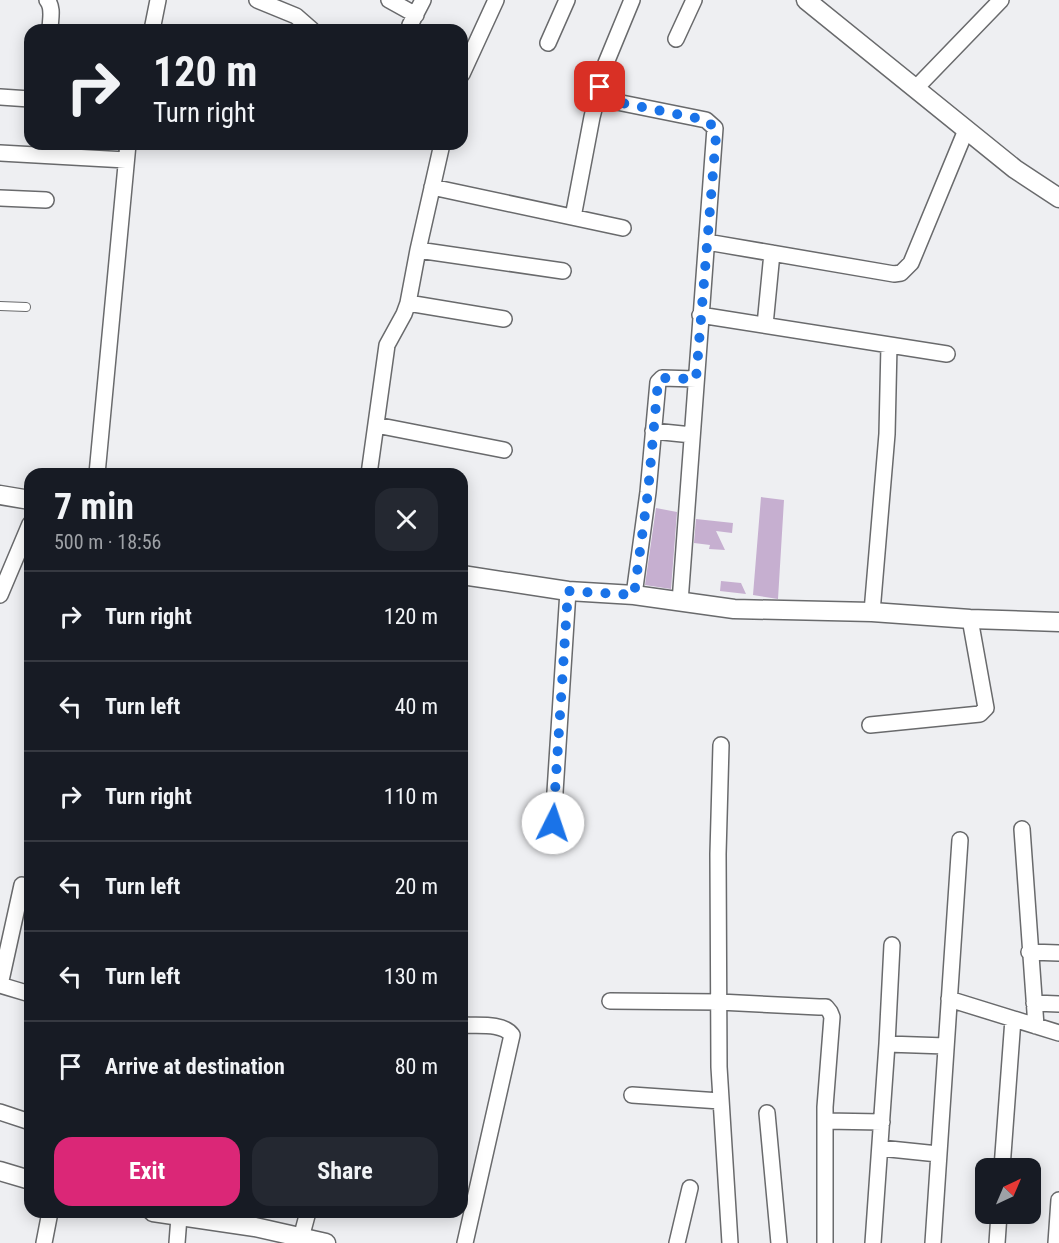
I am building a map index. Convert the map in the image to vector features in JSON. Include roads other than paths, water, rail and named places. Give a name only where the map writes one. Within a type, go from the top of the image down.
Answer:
[{"type":"street","points":[[47,0],[51,11],[50,24]]},
{"type":"street","points":[[153,24],[158,0]]},
{"type":"street","points":[[257,0],[296,16],[305,24]]},
{"type":"street","points":[[389,0],[413,20],[423,0]]},
{"type":"street","points":[[468,61],[496,0]]},
{"type":"street","points":[[548,43],[567,0]]},
{"type":"street","points":[[573,217],[606,63],[632,0]]},
{"type":"street","points":[[676,39],[694,0]]},
{"type":"street","points":[[806,0],[1015,169],[1059,198]]},
{"type":"street","points":[[915,89],[1001,0]]},
{"type":"street","points":[[0,98],[24,99]]},
{"type":"street","points":[[597,98],[706,120],[715,128],[680,602]]},
{"type":"street","points":[[707,242],[894,274],[902,273],[911,263],[966,130]]},
{"type":"street","points":[[370,468],[387,345],[405,314],[441,150]]},
{"type":"street","points":[[0,153],[127,152],[98,468]]},
{"type":"street","points":[[432,187],[623,228]]},
{"type":"street","points":[[0,198],[46,200]]},
{"type":"street","points":[[418,250],[563,271]]},
{"type":"street","points":[[765,325],[772,253]]},
{"type":"street","points":[[408,303],[504,319]]},
{"type":"street","points":[[700,315],[947,354]]},
{"type":"street","points":[[872,612],[887,434],[890,345]]},
{"type":"street","points":[[634,595],[647,503],[659,380],[665,378],[696,379]]},
{"type":"street","points":[[376,425],[504,450]]},
{"type":"street","points":[[653,431],[692,435]]},
{"type":"street","points":[[0,495],[24,499]]},
{"type":"street","points":[[1,590],[24,538]]},
{"type":"street","points":[[468,576],[568,591],[634,595],[734,609],[872,612],[1059,622]]},
{"type":"street","points":[[553,823],[568,591]]},
{"type":"street","points":[[870,725],[980,714],[984,711],[986,708],[970,619]]},
{"type":"street","points":[[721,745],[718,854],[720,1101],[730,1243]]},
{"type":"street","points":[[1022,829],[1036,1026]]},
{"type":"street","points":[[933,1243],[960,840]]},
{"type":"street","points":[[22,885],[0,985],[24,991]]},
{"type":"street","points":[[873,1243],[892,945]]},
{"type":"street","points":[[1029,952],[1059,953]]},
{"type":"street","points":[[949,999],[1059,1033]]},
{"type":"street","points":[[610,1001],[719,1002],[826,1007],[832,1017],[825,1121],[825,1243]]},
{"type":"street","points":[[1034,1003],[1059,1004]]},
{"type":"street","points":[[1003,1158],[1013,1019]]},
{"type":"street","points":[[465,1243],[512,1035],[508,1029],[500,1027],[468,1025]]},
{"type":"street","points":[[887,1044],[946,1046]]},
{"type":"street","points":[[632,1095],[720,1101]]},
{"type":"street","points":[[0,1112],[24,1120]]},
{"type":"street","points":[[767,1113],[779,1243]]},
{"type":"street","points":[[825,1121],[882,1122]]},
{"type":"street","points":[[880,1148],[938,1154]]},
{"type":"street","points":[[0,1171],[24,1178]]},
{"type":"street","points":[[677,1243],[690,1188]]},
{"type":"street","points":[[1056,1243],[1059,1200]]},
{"type":"street","points":[[44,1243],[49,1218]]},
{"type":"street","points":[[177,1243],[179,1218]]},
{"type":"street","points":[[193,1218],[255,1227],[326,1243]]},
{"type":"street","points":[[301,1238],[306,1218]]},
{"type":"street","points":[[997,1243],[998,1224]]},
{"type":"lane","points":[[0,306],[26,307]]}]
